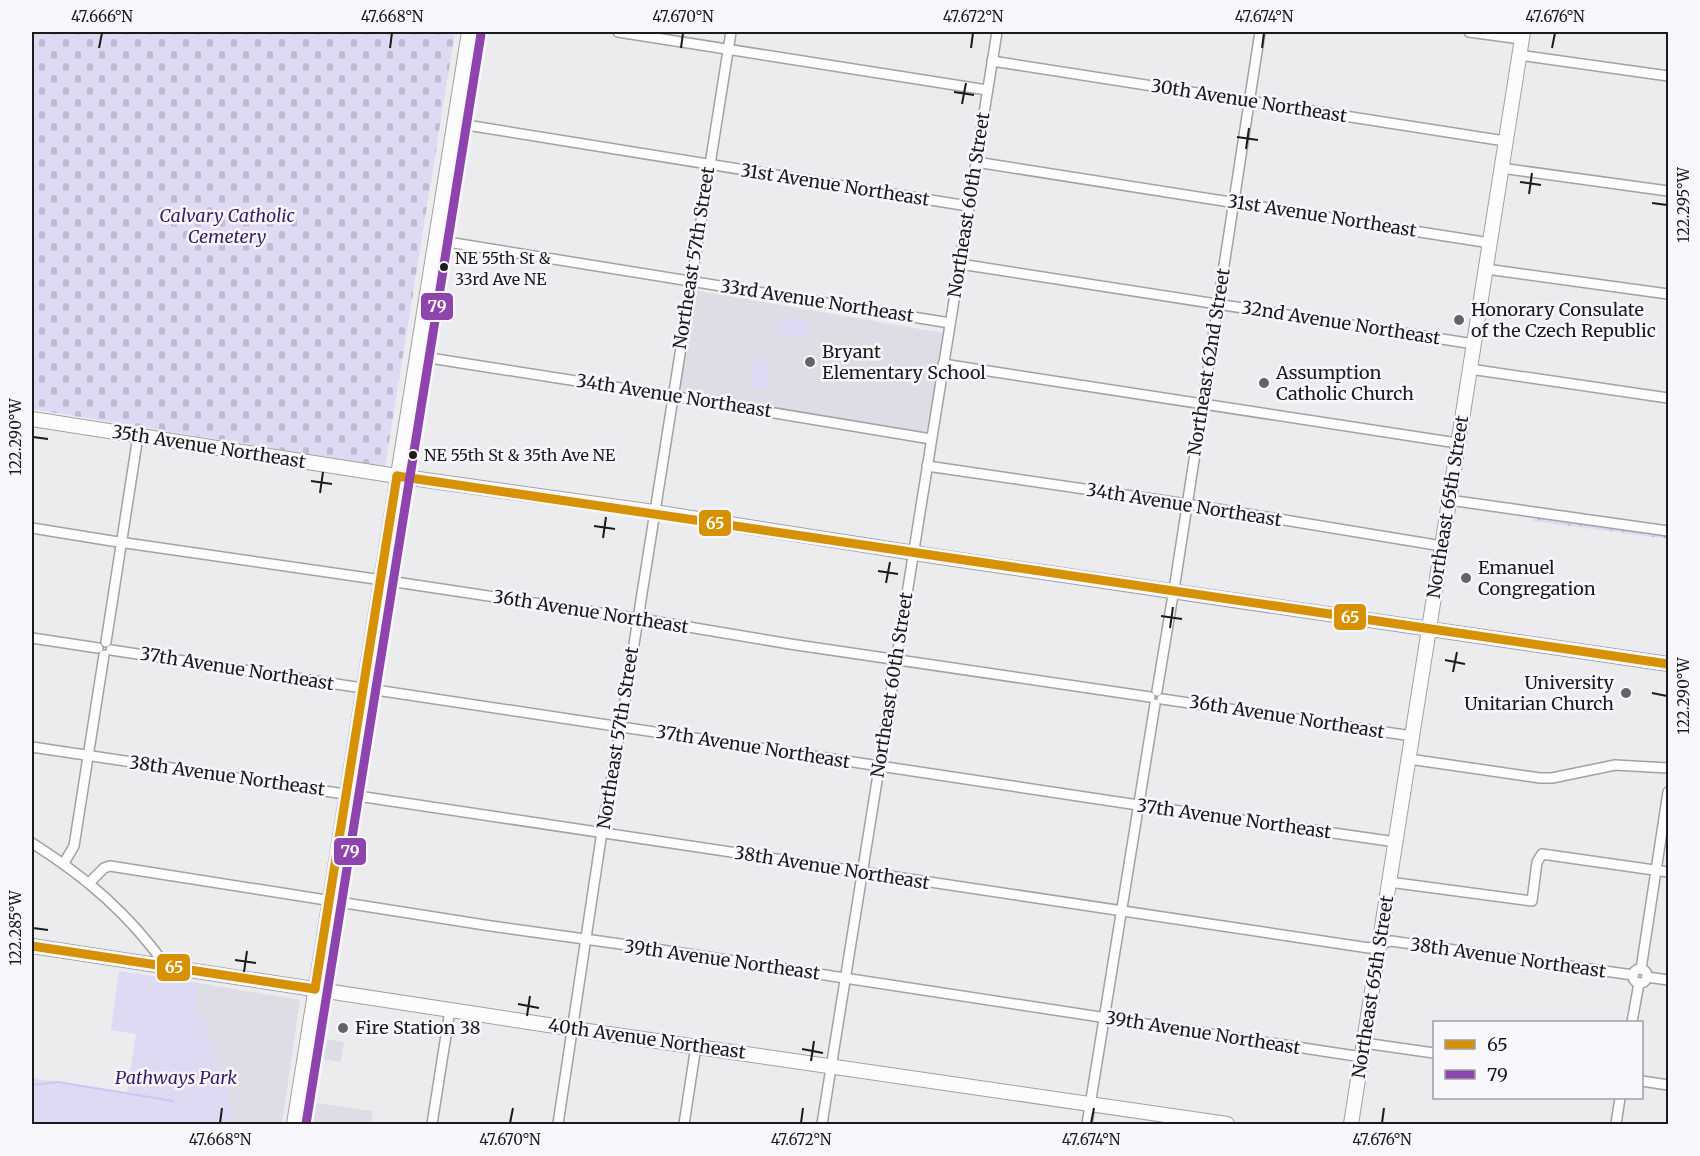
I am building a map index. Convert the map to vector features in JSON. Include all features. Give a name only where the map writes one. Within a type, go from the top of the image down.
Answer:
[{"type":"main road","points":[[294,1125],[469,32]]},
{"type":"main road","name":"Northeast 65th Street","points":[[1351,1125],[1522,35]]},
{"type":"main road","name":"35th Avenue Northeast","points":[[32,419],[397,476],[654,512],[913,553],[1668,664]]},
{"type":"main road","name":"40th Avenue Northeast","points":[[32,945],[450,1010],[1227,1125]]},
{"type":"street","points":[[618,32],[987,90]]},
{"type":"street","name":"Northeast 57th Street","points":[[558,1125],[602,833],[731,32]]},
{"type":"street","name":"Northeast 60th Street","points":[[822,1125],[997,32]]},
{"type":"street","name":"Northeast 62nd Street","points":[[1087,1125],[1174,591],[1260,32]]},
{"type":"street","points":[[1469,32],[1522,35]]},
{"type":"street","points":[[1519,55],[1668,76]]},
{"type":"street","name":"30th Avenue Northeast","points":[[992,61],[1505,141]]},
{"type":"street","name":"31st Avenue Northeast","points":[[454,123],[968,206]]},
{"type":"street","name":"31st Avenue Northeast","points":[[976,162],[1490,243]]},
{"type":"street","points":[[1501,168],[1668,191]]},
{"type":"street","name":"33rd Avenue Northeast","points":[[435,240],[950,322]]},
{"type":"street","name":"32nd Avenue Northeast","points":[[960,264],[1474,344]]},
{"type":"street","points":[[1486,269],[1668,294]]},
{"type":"street","name":"34th Avenue Northeast","points":[[417,356],[931,439]]},
{"type":"street","points":[[943,364],[1458,443]]},
{"type":"street","points":[[1470,369],[1668,398]]},
{"type":"street","points":[[64,863],[74,846],[138,436]]},
{"type":"street","name":"34th Avenue Northeast","points":[[927,466],[1187,504],[1442,546]]},
{"type":"street","points":[[1449,500],[1668,531]]},
{"type":"street","name":"36th Avenue Northeast","points":[[32,528],[1412,736]]},
{"type":"street","name":"37th Avenue Northeast","points":[[32,638],[1396,843]]},
{"type":"street","name":"38th Avenue Northeast","points":[[32,747],[1369,948],[1391,941],[1639,978],[1668,980]]},
{"type":"street","points":[[1409,759],[1540,778],[1567,776],[1615,765],[1668,768]]},
{"type":"street","points":[[1632,1021],[1639,978],[1636,970],[1641,969],[1668,792]]},
{"type":"street","points":[[32,843],[64,863],[89,883],[136,927],[166,966]]},
{"type":"street","points":[[1389,882],[1532,901],[1538,862],[1542,854],[1668,872]]},
{"type":"street","name":"39th Avenue Northeast","points":[[89,883],[104,868],[110,866],[1104,1017],[1363,1050],[1433,1053]]},
{"type":"street","points":[[432,1125],[450,1010]]},
{"type":"street","points":[[684,1125],[696,1046]]},
{"type":"street","points":[[1643,1081],[1668,1085]]},
{"type":"street","points":[[1616,1125],[1620,1099]]},
{"type":"shaded area","name":"Bryant Elementary School","points":[[693,290],[943,333],[928,433],[676,391]]},
{"type":"shaded area","points":[[198,983],[300,1000],[282,1124],[234,1124],[227,1084],[205,1026],[195,1008]]},
{"type":"shaded area","points":[[319,1038],[344,1042],[341,1062],[316,1058]]},
{"type":"shaded area","points":[[308,1102],[373,1111],[371,1124],[304,1124]]},
{"type":"green space","name":"Calvary Catholic Cemetery","points":[[32,32],[455,32],[385,467],[32,409]]},
{"type":"green space","points":[[781,316],[809,321],[807,339],[778,334]]},
{"type":"green space","points":[[753,357],[771,360],[767,389],[749,386]]},
{"type":"green space","points":[[1533,517],[1668,535],[1668,539],[1533,521]]},
{"type":"green space","name":"Pathways Park","points":[[119,971],[198,983],[195,1008],[205,1026],[227,1084],[234,1124],[32,1124],[32,1078],[127,1092],[136,1034],[111,1030]]},
{"type":"waterway","points":[[32,1085],[58,1082],[173,1101]]},
{"type":"transit line","name":"79","points":[[306,1124],[481,34]]},
{"type":"transit line","name":"65","points":[[397,476],[1668,664]]},
{"type":"transit line","name":"65","points":[[315,989],[397,476]]},
{"type":"transit line","name":"65","points":[[32,946],[315,989]]},
{"type":"place","name":"NE 55th St & 33rd Ave NE","points":[[444,267]]},
{"type":"place","name":"Honorary Consulate of the Czech Republic","points":[[1459,320]]},
{"type":"place","name":"Bryant Elementary School","points":[[810,362]]},
{"type":"place","name":"Assumption Catholic Church","points":[[1264,383]]},
{"type":"place","name":"NE 55th St & 35th Ave NE","points":[[413,455]]},
{"type":"place","name":"Emanuel Congregation","points":[[1466,578]]},
{"type":"place","name":"University Unitarian Church","points":[[1626,693]]},
{"type":"place","name":"Fire Station 38","points":[[343,1028]]}]
